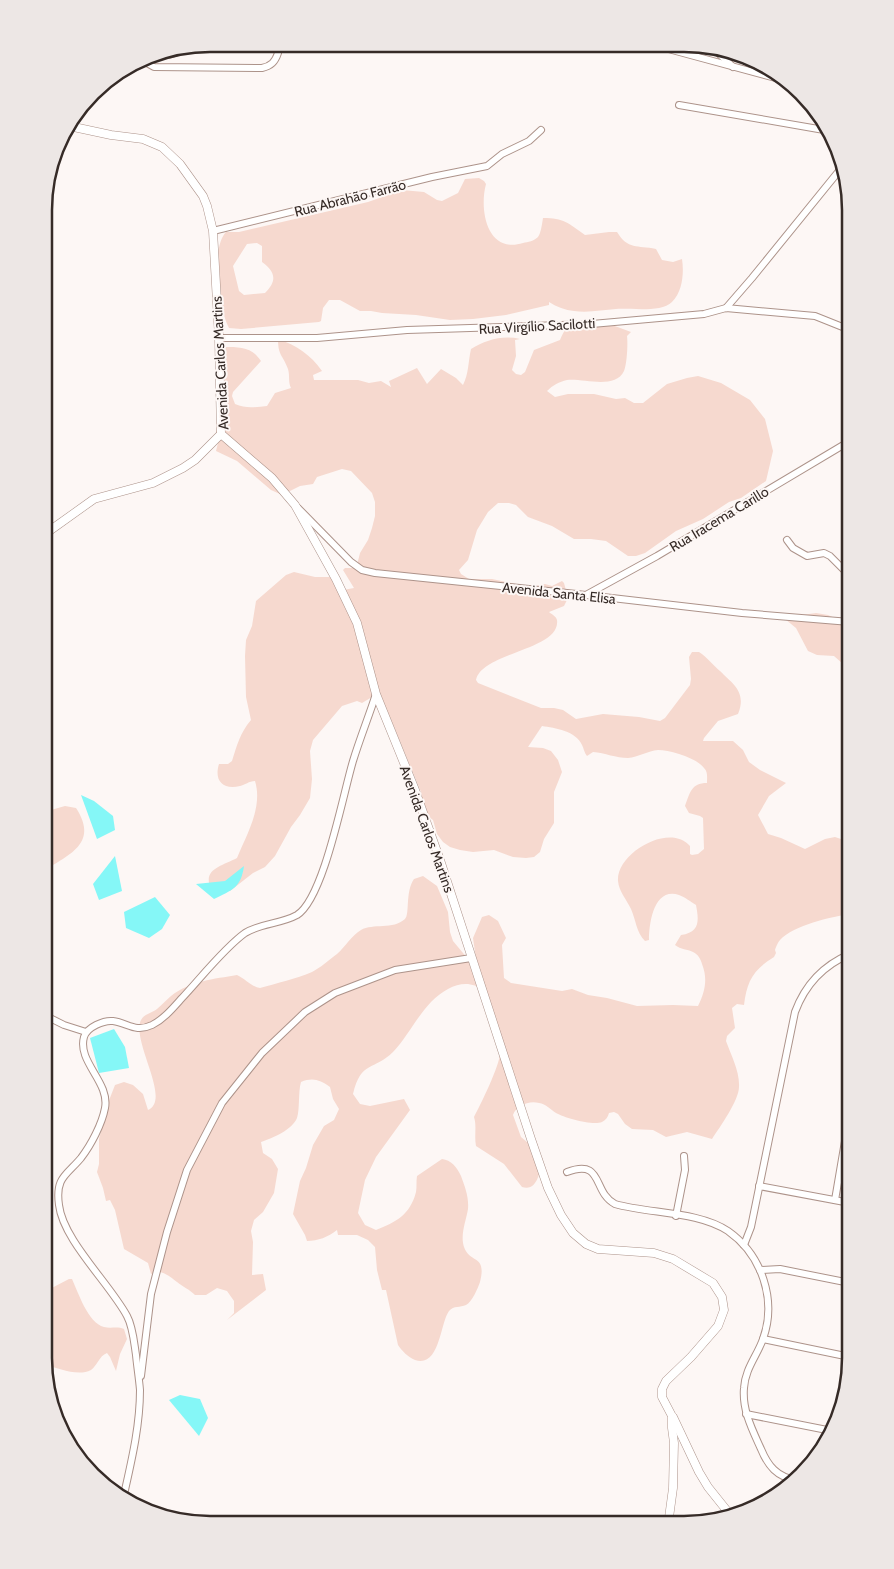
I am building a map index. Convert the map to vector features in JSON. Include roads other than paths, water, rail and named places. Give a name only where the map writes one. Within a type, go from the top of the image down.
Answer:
[{"type":"street","points":[[151,65],[262,68],[275,61],[278,52]]},
{"type":"street","points":[[681,52],[764,75]]},
{"type":"street","points":[[725,59],[735,68]]},
{"type":"street","points":[[679,105],[818,129]]},
{"type":"street","name":"Avenida Carlos Martins","points":[[76,128],[143,139],[155,144],[167,151],[180,164],[203,196],[213,230],[220,338],[221,434],[272,478],[295,505],[336,579],[357,624],[376,694],[415,790],[440,860],[548,1188],[561,1215],[573,1233],[586,1244],[598,1249],[654,1253],[673,1259],[712,1283],[722,1297],[724,1310],[718,1326],[692,1358],[666,1381],[662,1389],[662,1397],[672,1416],[674,1443],[673,1488],[669,1516]]},
{"type":"street","name":"Rua Abrahão Farrão","points":[[213,230],[432,177],[487,166],[502,154],[529,141],[541,130]]},
{"type":"street","points":[[726,308],[836,174]]},
{"type":"street","name":"Rua Virgílio Sacilotti","points":[[220,338],[317,338],[407,330],[592,324],[704,314],[726,308],[815,316],[842,327]]},
{"type":"street","points":[[52,529],[94,499],[153,483],[183,468],[195,460],[221,434]]},
{"type":"street","name":"Rua Iracema Carillo","points":[[586,595],[657,556],[842,446]]},
{"type":"street","name":"Avenida Santa Elisa","points":[[295,505],[352,562],[362,570],[374,573],[742,613],[842,621]]},
{"type":"street","points":[[787,540],[793,548],[807,556],[824,554],[830,556],[842,568]]},
{"type":"street","points":[[140,1387],[130,1323],[72,1237],[59,1204],[59,1189],[62,1178],[86,1150],[105,1108],[101,1086],[84,1049],[86,1032],[95,1026],[112,1021],[133,1028],[150,1026],[171,1011],[235,942],[247,932],[296,916],[307,906],[317,886],[326,859],[353,761],[376,694]]},
{"type":"street","points":[[125,1491],[136,1433],[151,1294],[167,1232],[187,1170],[222,1104],[262,1053],[305,1012],[335,993],[395,970],[471,958]]},
{"type":"street","points":[[744,1245],[751,1227],[792,1021],[798,1003],[820,973],[841,959]]},
{"type":"street","points":[[52,1019],[86,1032]]},
{"type":"street","points":[[676,1216],[685,1170],[684,1156]]},
{"type":"street","points":[[835,1200],[841,1164]]},
{"type":"street","points":[[567,1172],[577,1169],[590,1170],[595,1174],[606,1198],[615,1204],[712,1222],[729,1232],[744,1245],[760,1270],[768,1298],[768,1318],[763,1339],[750,1363],[745,1378],[743,1394],[746,1414],[769,1465],[787,1477]]},
{"type":"street","points":[[759,1186],[841,1201]]},
{"type":"street","points":[[760,1270],[780,1269],[841,1281]]},
{"type":"street","points":[[763,1339],[841,1355]]},
{"type":"street","points":[[746,1414],[824,1429]]},
{"type":"street","points":[[672,1416],[699,1472],[727,1510]]},
{"type":"water","points":[[81,795],[94,801],[113,816],[115,830],[97,839]]},
{"type":"water","points":[[115,856],[122,891],[99,900],[93,884]]},
{"type":"water","points":[[244,866],[238,884],[214,899],[196,884],[225,881]]},
{"type":"water","points":[[155,897],[170,915],[162,929],[149,938],[126,928],[124,912]]},
{"type":"water","points":[[114,1029],[125,1047],[129,1068],[99,1073],[90,1038]]},
{"type":"water","points":[[180,1395],[200,1399],[208,1418],[199,1436],[169,1400]]}]
